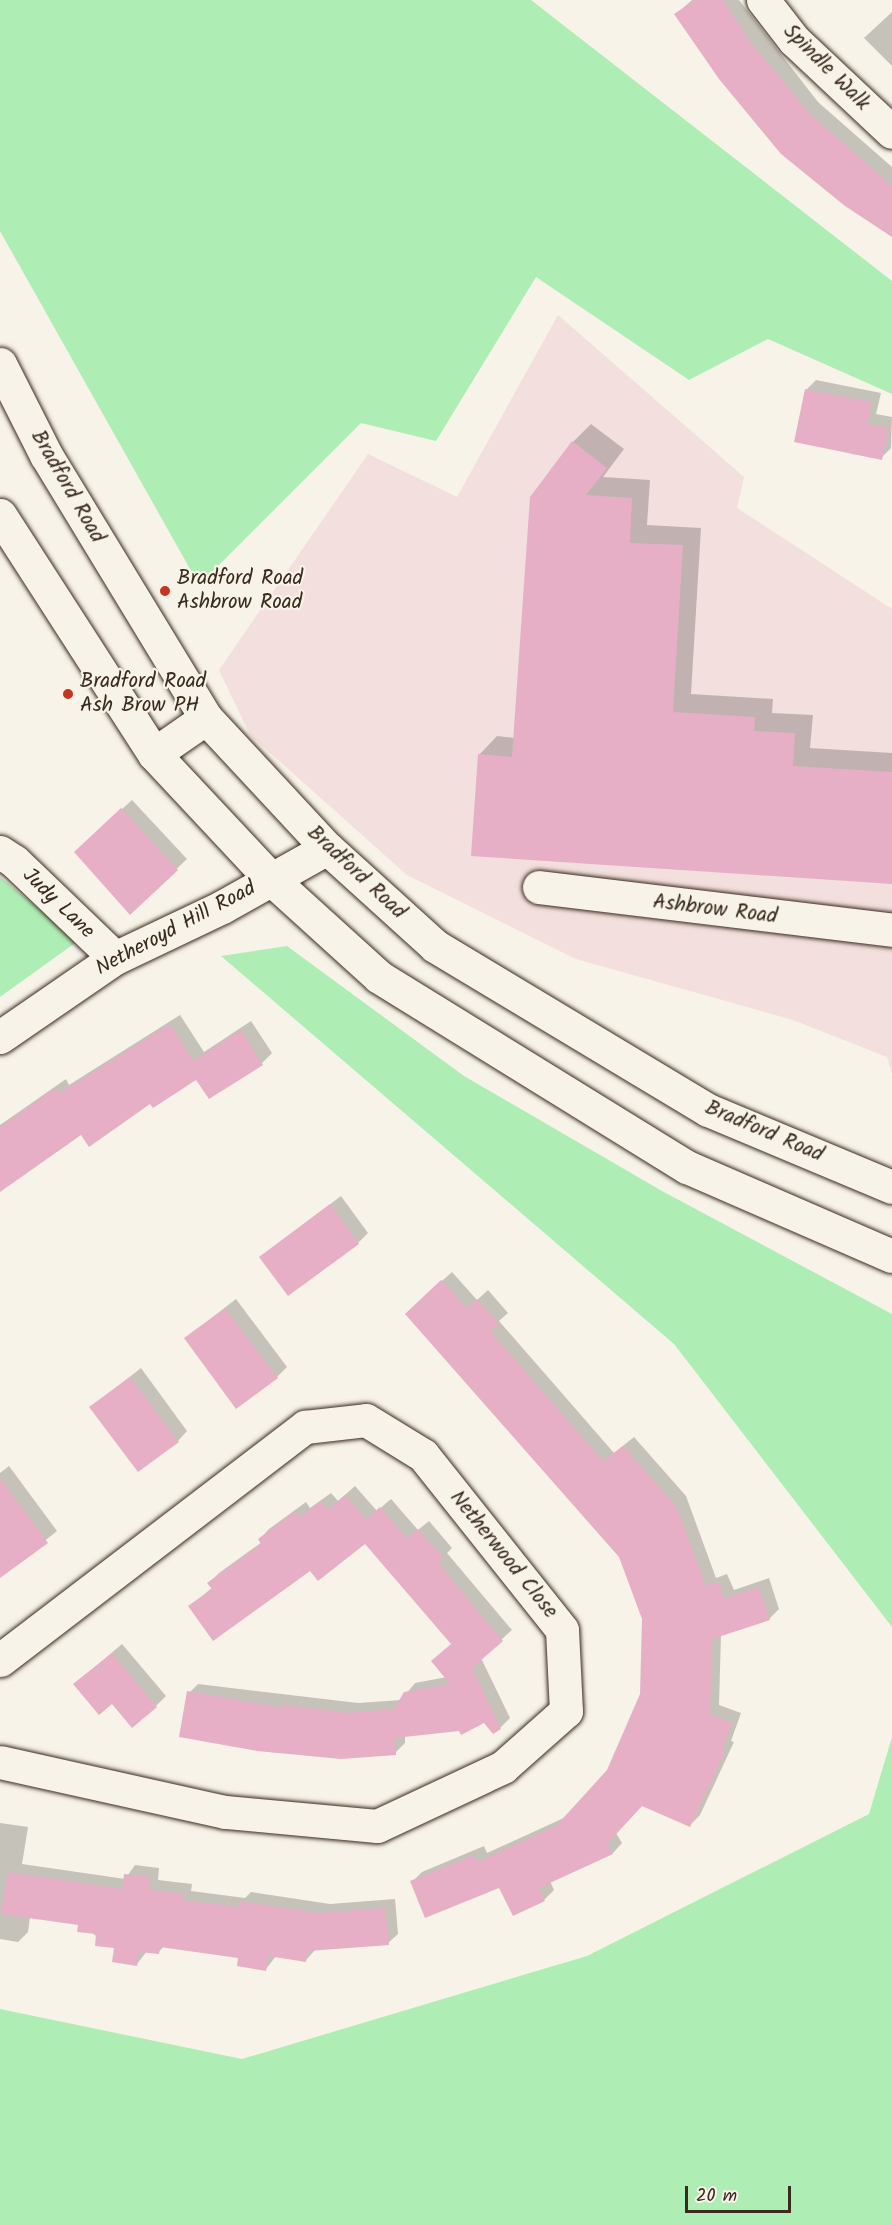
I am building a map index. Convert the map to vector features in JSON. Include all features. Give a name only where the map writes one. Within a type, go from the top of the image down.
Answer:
[{"type":"main road","name":"Spindle Walk","points":[[763,0],[794,40],[892,132]]},
{"type":"main road","name":"Bradford Road","points":[[0,364],[46,455],[206,718],[327,848],[435,946],[708,1110],[892,1187]]},
{"type":"main road","points":[[0,514],[154,754],[270,878],[379,977],[687,1167],[892,1256]]},
{"type":"main road","points":[[154,754],[206,718]]},
{"type":"main road","name":"Netheroyd Hill Road","points":[[0,1037],[115,958],[222,907],[327,848]]},
{"type":"main road","name":"Judy Lane","points":[[0,852],[14,861],[115,958]]},
{"type":"main road","name":"Ashbrow Road","points":[[539,887],[713,911],[892,930]]},
{"type":"main road","name":"Netherwood Close","points":[[0,1660],[305,1426],[366,1420],[423,1455],[562,1630],[566,1711],[503,1767],[377,1826],[225,1812],[0,1762]]},
{"type":"shaded area","points":[[558,315],[744,477],[737,508],[892,609],[892,1074],[887,1057],[793,1020],[576,959],[407,875],[250,735],[219,670],[368,454],[457,497]]},
{"type":"green space","points":[[0,0],[531,0],[892,281],[892,394],[768,339],[689,380],[536,277],[436,441],[361,423],[199,585],[0,231]]},
{"type":"green space","points":[[0,877],[78,941],[0,997]]},
{"type":"green space","points":[[287,946],[464,1076],[662,1191],[892,1314],[892,1627],[674,1344],[221,956]]},
{"type":"green space","points":[[892,1737],[892,2225],[0,2225],[0,2009],[242,2059],[587,1956],[869,1814]]},
{"type":"building","points":[[695,0],[723,0],[749,40],[808,112],[892,186],[892,237],[845,206],[781,154],[719,79],[674,14]]},
{"type":"building","points":[[805,389],[871,402],[867,424],[889,428],[882,460],[794,442]]},
{"type":"building","points":[[572,441],[607,468],[586,495],[632,498],[630,543],[683,545],[673,712],[755,717],[754,731],[795,733],[793,766],[892,772],[892,884],[471,856],[478,754],[512,757],[530,497]]},
{"type":"building","points":[[121,808],[178,870],[130,915],[74,852]]},
{"type":"building","points":[[170,1024],[193,1061],[241,1030],[263,1065],[209,1099],[196,1080],[153,1108],[150,1104],[89,1147],[81,1135],[0,1192],[0,1127],[55,1088],[59,1093]]},
{"type":"building","points":[[330,1204],[359,1244],[288,1296],[259,1257]]},
{"type":"building","points":[[441,1280],[467,1308],[477,1299],[499,1323],[491,1332],[603,1461],[623,1446],[676,1506],[706,1586],[718,1582],[724,1599],[759,1587],[770,1620],[712,1639],[710,1714],[732,1723],[722,1751],[725,1752],[690,1827],[642,1806],[607,1844],[613,1854],[539,1888],[545,1901],[513,1916],[499,1888],[425,1918],[410,1881],[474,1855],[477,1862],[556,1826],[607,1770],[640,1694],[642,1619],[619,1557],[405,1314]]},
{"type":"building","points":[[225,1308],[278,1378],[236,1409],[184,1338]]},
{"type":"building","points":[[130,1377],[179,1442],[138,1472],[89,1407]]},
{"type":"building","points":[[0,1478],[48,1543],[0,1578]]},
{"type":"building","points":[[345,1495],[366,1519],[380,1507],[407,1539],[418,1529],[444,1559],[438,1563],[503,1641],[472,1668],[501,1729],[493,1734],[484,1723],[461,1735],[459,1731],[395,1738],[396,1755],[341,1759],[257,1751],[179,1737],[187,1691],[283,1708],[280,1704],[347,1713],[394,1709],[404,1692],[450,1684],[431,1661],[451,1644],[365,1544],[318,1581],[310,1571],[213,1641],[188,1606],[212,1589],[207,1583],[261,1544],[258,1539],[295,1511],[300,1517],[321,1501],[327,1510]]},
{"type":"building","points":[[112,1653],[157,1707],[132,1728],[112,1704],[99,1715],[73,1684]]},
{"type":"building","points":[[8,1872],[122,1889],[124,1874],[150,1877],[149,1889],[183,1894],[182,1900],[239,1907],[240,1901],[319,1913],[385,1908],[389,1945],[308,1951],[306,1962],[268,1956],[266,1971],[237,1966],[238,1958],[160,1947],[159,1954],[139,1952],[137,1966],[112,1962],[114,1948],[95,1946],[96,1934],[77,1932],[78,1925],[1,1914]]},
{"type":"place","name":"Bradford Road Ashbrow Road","points":[[165,591]]},
{"type":"place","name":"Bradford Road Ash Brow PH","points":[[68,694]]}]
